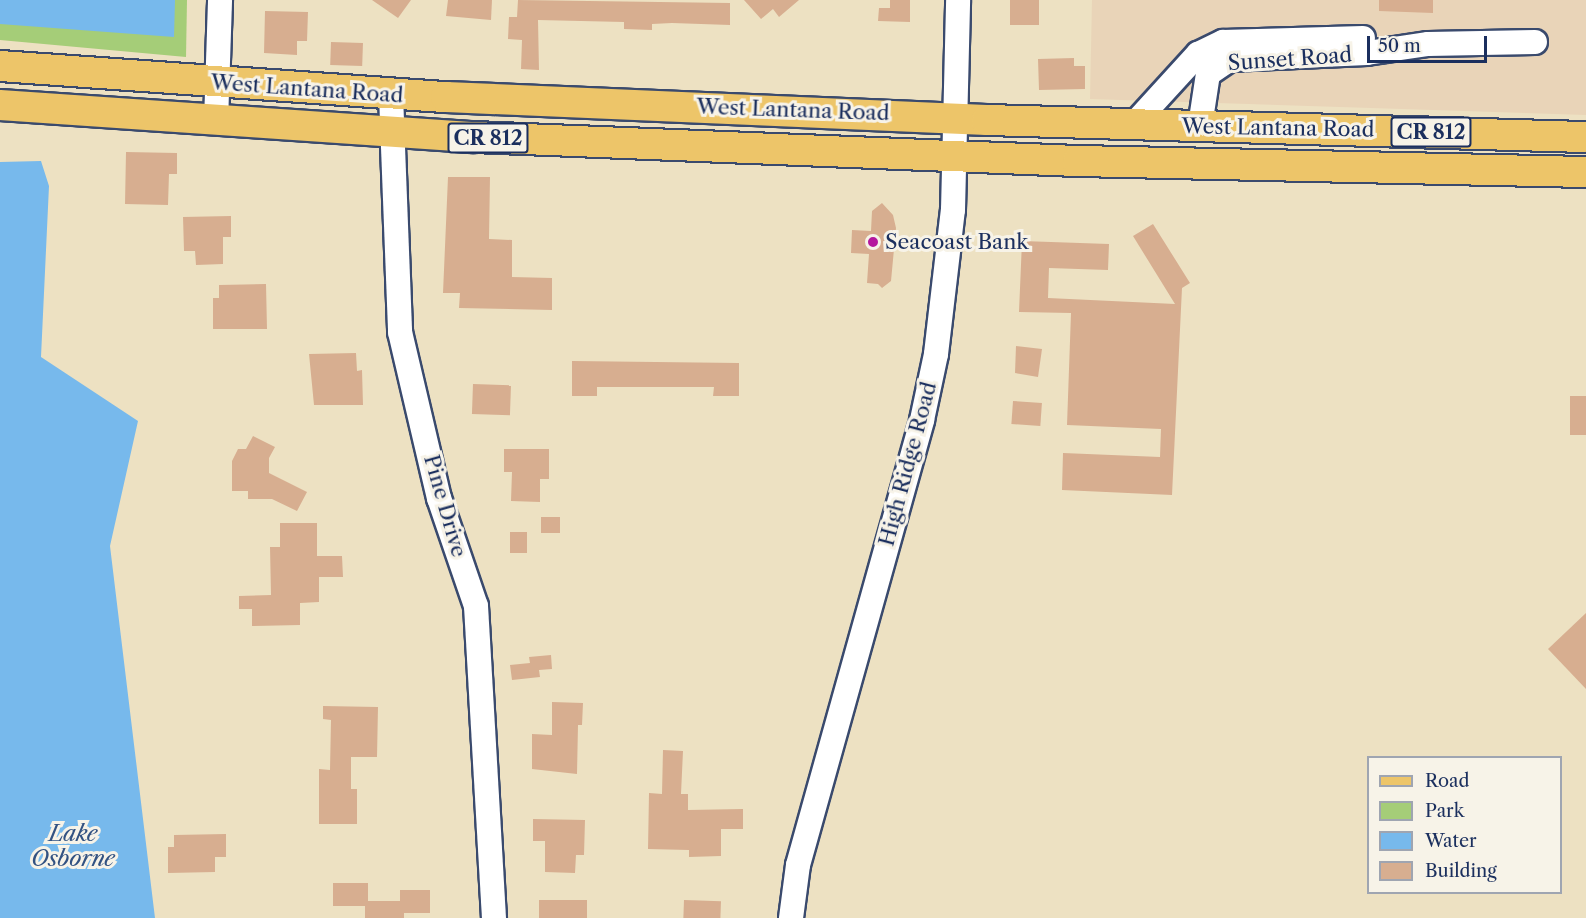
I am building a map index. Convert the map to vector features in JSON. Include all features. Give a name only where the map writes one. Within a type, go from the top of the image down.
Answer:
[{"type":"main road","name":"West Lantana Road","points":[[0,66],[391,94],[1134,124],[1586,137]]},
{"type":"main road","name":"West Lantana Road","points":[[0,105],[390,133],[1200,164],[1586,171]]},
{"type":"main road","points":[[1200,126],[1200,164]]},
{"type":"street","points":[[216,122],[220,0]]},
{"type":"street","name":"High Ridge Road","points":[[791,918],[798,865],[922,420],[936,354],[952,231],[958,0]]},
{"type":"street","name":"Sunset Road","points":[[1134,124],[1198,54],[1223,42],[1373,38],[1428,44],[1535,42]]},
{"type":"street","name":"Sunset Road","points":[[1200,126],[1203,85],[1221,61],[1367,53],[1428,44]]},
{"type":"street","name":"Pine Drive","points":[[391,94],[390,133],[400,332],[439,498],[476,606],[494,918]]},
{"type":"shaded area","points":[[1092,0],[1586,0],[1586,115],[1090,99]]},
{"type":"green space","points":[[0,0],[187,0],[186,57],[0,40]]},
{"type":"water","points":[[0,0],[175,0],[174,37],[0,24]]},
{"type":"water","name":"Lake Osborne","points":[[41,161],[49,186],[41,357],[138,421],[110,546],[155,918],[0,918],[0,162]]},
{"type":"building","points":[[372,0],[411,0],[398,18]]},
{"type":"building","points":[[448,0],[492,0],[491,20],[446,16]]},
{"type":"building","points":[[518,0],[730,3],[730,25],[652,24],[652,30],[624,29],[624,22],[538,20],[539,70],[521,69],[522,40],[508,39],[509,17],[517,17]]},
{"type":"building","points":[[744,0],[799,0],[779,17],[773,9],[761,19]]},
{"type":"building","points":[[890,0],[910,0],[910,22],[878,21],[879,8],[890,8]]},
{"type":"building","points":[[1010,0],[1039,0],[1039,25],[1010,25]]},
{"type":"building","points":[[1379,0],[1433,0],[1433,13],[1379,11]]},
{"type":"building","points":[[265,11],[308,12],[307,41],[297,41],[297,55],[264,53]]},
{"type":"building","points":[[331,42],[363,43],[362,66],[330,65]]},
{"type":"building","points":[[1074,58],[1074,66],[1085,66],[1085,89],[1039,90],[1038,59]]},
{"type":"building","points":[[126,152],[177,153],[177,174],[169,174],[168,205],[125,204]]},
{"type":"building","points":[[448,177],[490,177],[489,239],[512,240],[512,277],[552,278],[552,310],[459,308],[460,293],[443,293]]},
{"type":"building","name":"Seacoast Bank","points":[[882,203],[893,215],[896,228],[891,281],[882,288],[878,284],[867,283],[869,254],[851,253],[852,230],[871,231],[872,211]]},
{"type":"building","points":[[231,216],[231,237],[223,237],[223,264],[196,265],[195,251],[184,251],[183,217]]},
{"type":"building","points":[[1153,224],[1190,283],[1182,288],[1172,495],[1062,490],[1063,453],[1160,457],[1161,429],[1067,425],[1071,313],[1019,312],[1022,241],[1109,244],[1108,270],[1049,268],[1048,298],[1175,304],[1133,236]]},
{"type":"building","points":[[266,284],[267,329],[213,329],[213,298],[219,298],[219,285]]},
{"type":"building","points":[[1016,346],[1042,349],[1038,377],[1015,373]]},
{"type":"building","points":[[356,353],[357,371],[362,370],[363,405],[314,405],[309,354]]},
{"type":"building","points":[[572,361],[739,363],[739,396],[713,396],[714,387],[597,387],[597,396],[572,396]]},
{"type":"building","points":[[473,384],[511,385],[510,415],[472,414]]},
{"type":"building","points":[[1570,396],[1586,396],[1586,435],[1570,435]]},
{"type":"building","points":[[1013,401],[1042,403],[1040,426],[1011,424]]},
{"type":"building","points":[[253,436],[275,447],[269,458],[269,473],[307,492],[297,511],[272,499],[248,499],[248,491],[232,491],[232,461],[238,449],[246,449]]},
{"type":"building","points":[[504,449],[549,449],[549,479],[540,479],[540,502],[511,501],[512,472],[504,472]]},
{"type":"building","points":[[541,517],[560,517],[560,533],[541,533]]},
{"type":"building","points":[[280,523],[317,523],[317,556],[342,556],[343,577],[319,577],[319,602],[300,603],[300,625],[252,626],[252,609],[239,609],[239,596],[271,595],[270,547],[280,547]]},
{"type":"building","points":[[510,532],[527,532],[527,553],[510,553]]},
{"type":"building","points":[[1586,613],[1586,689],[1548,649]]},
{"type":"building","points":[[551,655],[552,669],[539,670],[540,677],[512,680],[510,665],[530,663],[529,657]]},
{"type":"building","points":[[552,702],[583,703],[582,725],[578,725],[577,774],[532,769],[532,734],[552,735]]},
{"type":"building","points":[[323,706],[378,707],[377,757],[351,757],[351,789],[357,789],[357,824],[319,824],[319,769],[330,770],[331,720],[323,719]]},
{"type":"building","points":[[663,750],[683,751],[681,794],[688,794],[688,810],[743,809],[743,829],[721,829],[721,856],[689,857],[689,850],[648,849],[649,793],[662,794]]},
{"type":"building","points":[[533,819],[585,820],[584,855],[576,855],[575,873],[545,872],[545,841],[533,841]]},
{"type":"building","points":[[226,834],[226,857],[215,857],[215,872],[168,873],[168,847],[174,847],[174,835]]},
{"type":"building","points":[[333,883],[368,883],[368,901],[400,901],[400,890],[430,890],[430,913],[404,913],[404,918],[365,918],[365,906],[333,906]]},
{"type":"building","points":[[539,900],[587,900],[587,918],[539,918]]},
{"type":"building","points":[[684,900],[721,901],[720,918],[683,918]]},
{"type":"place","name":"Seacoast Bank","points":[[873,242]]}]
